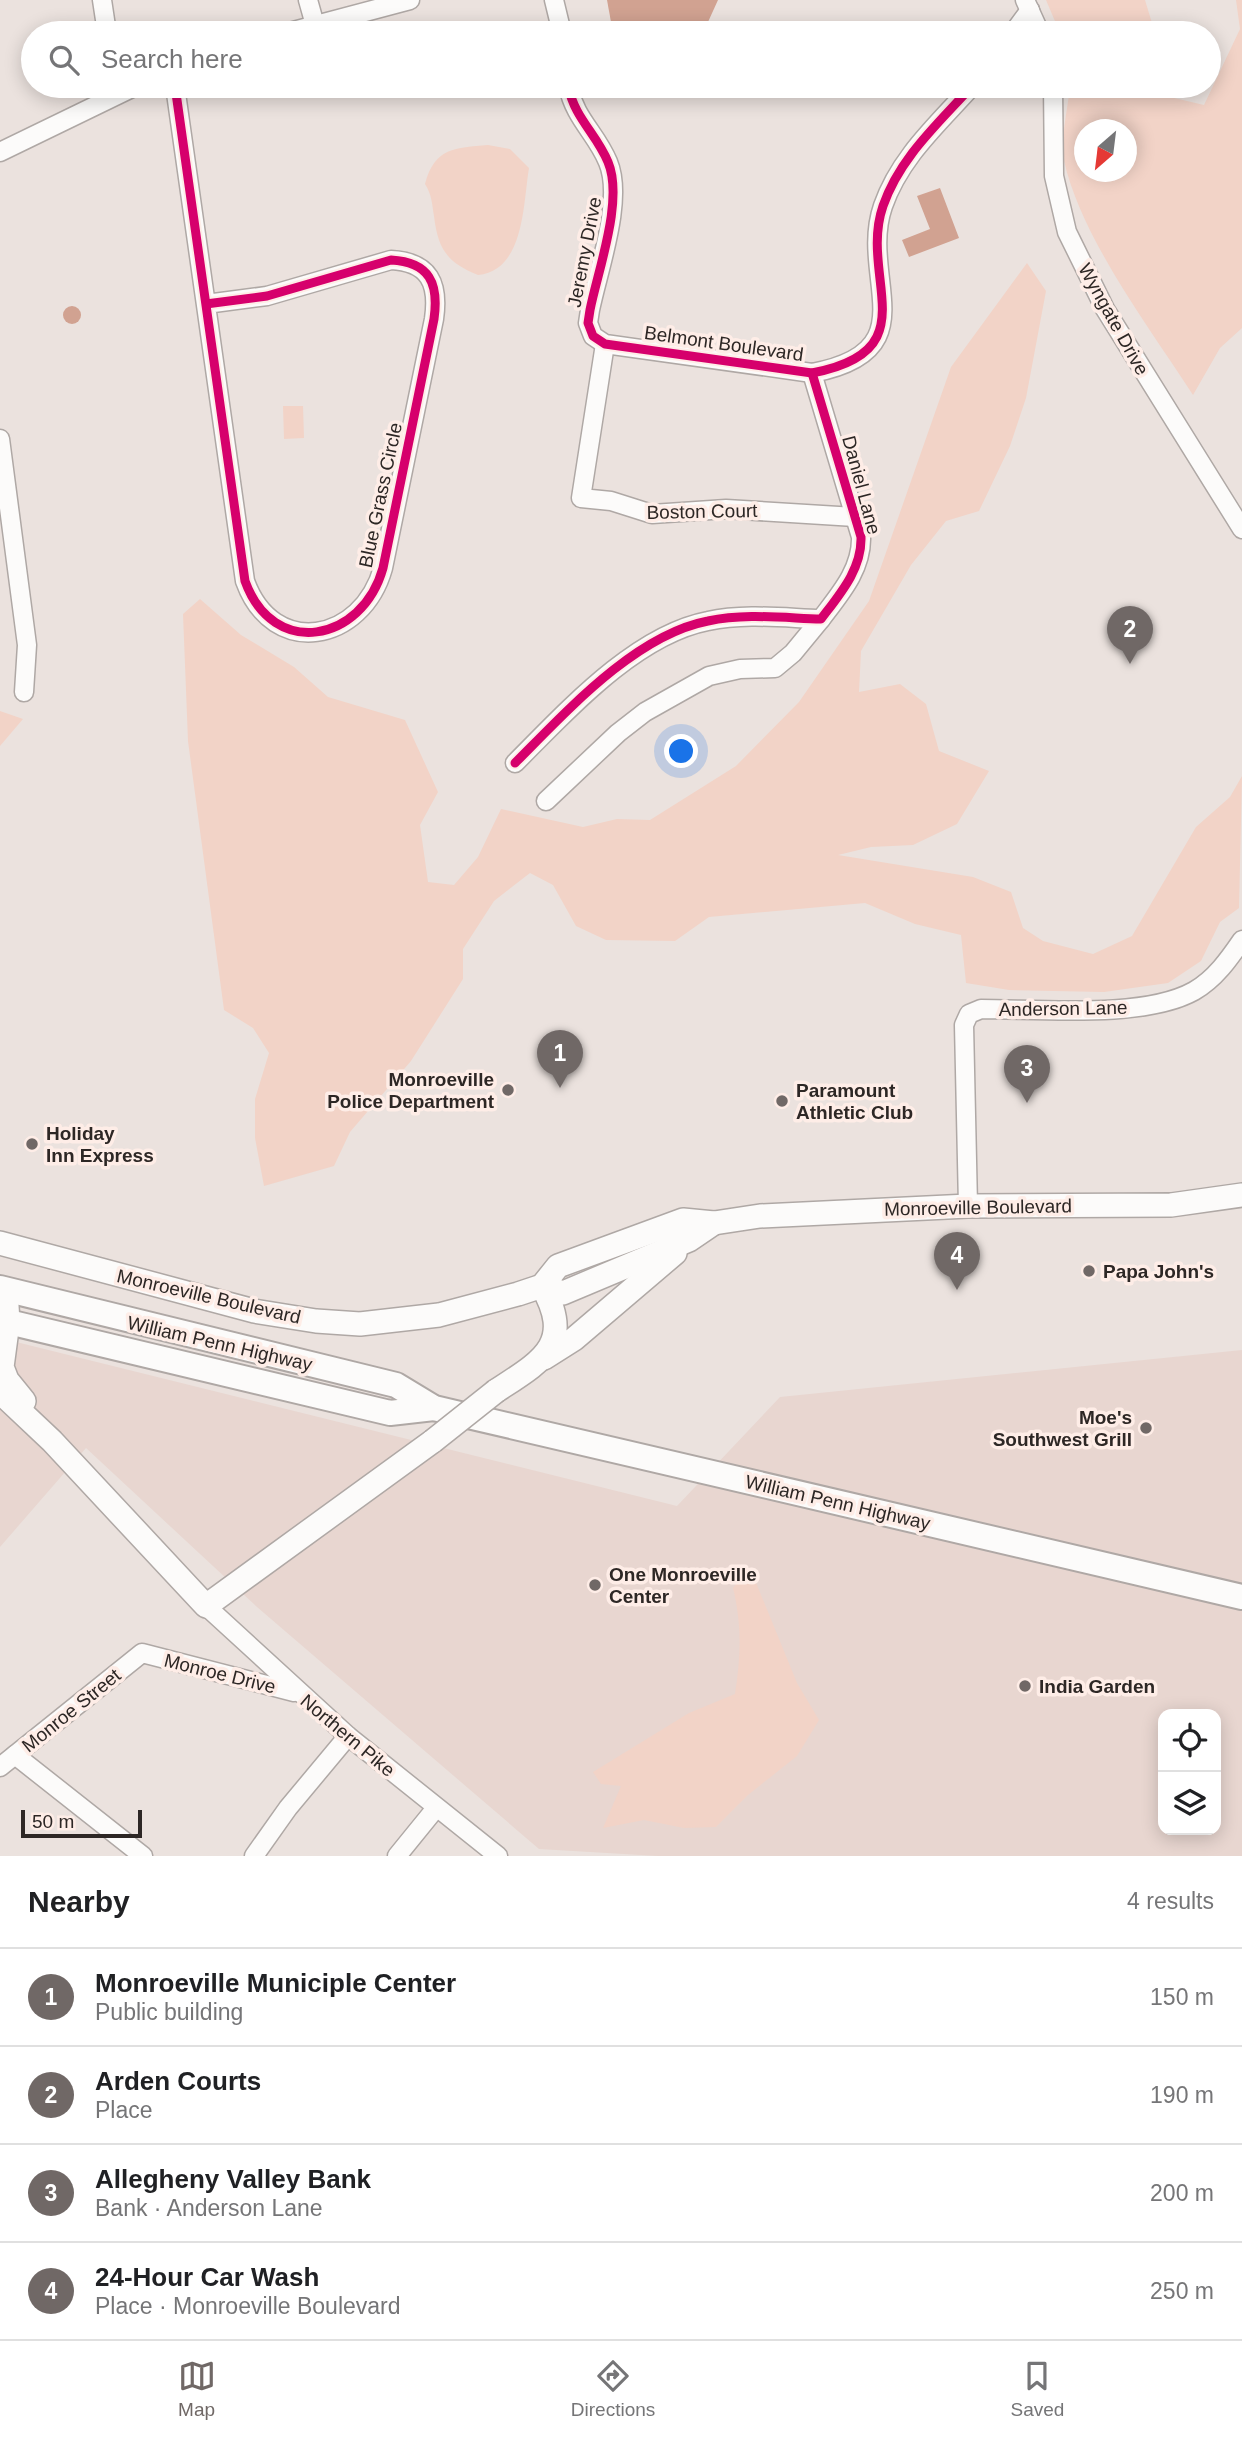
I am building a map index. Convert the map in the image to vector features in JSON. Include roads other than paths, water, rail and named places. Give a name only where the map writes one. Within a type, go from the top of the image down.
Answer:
[{"type":"highway","name":"William Penn Highway","points":[[3,1305],[390,1413],[434,1408],[1242,1597]]},
{"type":"main road","name":"Monroeville Boulevard","points":[[542,1286],[558,1266],[635,1235],[683,1220],[714,1223],[760,1216],[968,1206],[1171,1205],[1242,1195]]},
{"type":"main road","name":"Monroeville Boulevard","points":[[0,1243],[254,1311],[337,1323],[387,1323],[439,1315],[542,1286],[563,1293],[689,1240],[714,1223]]},
{"type":"main road","points":[[206,1606],[433,1441],[496,1391],[584,1331],[689,1240]]},
{"type":"main road","points":[[542,1286],[554,1307],[556,1321],[552,1345],[544,1358]]},
{"type":"main road","points":[[496,1391],[537,1340],[542,1286]]},
{"type":"main road","name":"Northern Pike","points":[[3,1305],[1,1354],[4,1374],[52,1441]]},
{"type":"main road","name":"Northern Pike","points":[[0,1392],[52,1441],[206,1606]]},
{"type":"street","points":[[102,0],[105,21]]},
{"type":"street","points":[[308,0],[314,21]]},
{"type":"street","points":[[330,21],[410,0]]},
{"type":"street","points":[[554,0],[559,21]]},
{"type":"street","points":[[1019,21],[1027,5]]},
{"type":"street","points":[[1027,5],[1034,21]]},
{"type":"street","points":[[0,152],[105,98]]},
{"type":"street","name":"Blue Grass Circle","points":[[177,98],[239,551],[250,595],[267,617],[291,630],[317,632],[344,623],[356,616],[372,597],[383,568],[434,319],[436,292],[432,281],[426,272],[410,262],[391,260],[267,296],[206,304]]},
{"type":"street","name":"Jeremy Drive","points":[[573,98],[582,122],[608,161],[614,185],[588,323],[593,336],[606,344]]},
{"type":"street","name":"Belmont Boulevard","points":[[606,344],[812,373],[843,366],[858,358],[877,335],[885,305],[877,250],[878,221],[885,201],[901,167],[961,98]]},
{"type":"street","name":"Wyngate Drive","points":[[1053,98],[1054,176],[1067,232],[1105,309],[1242,529]]},
{"type":"street","name":"Boston Court","points":[[606,344],[581,498],[611,501],[652,514],[726,509],[855,517]]},
{"type":"street","name":"Daniel Lane","points":[[546,801],[618,733],[645,712],[709,676],[740,669],[775,668],[793,653],[821,619],[859,559],[861,537],[812,373]]},
{"type":"street","points":[[0,439],[3,483],[27,645],[24,692]]},
{"type":"street","points":[[515,763],[594,684],[678,631],[722,619],[821,619]]},
{"type":"street","name":"Anderson Lane","points":[[968,1206],[964,1025],[969,1014],[981,1009],[1132,1007],[1167,1002],[1205,984],[1223,966],[1242,940]]},
{"type":"street","name":"Northern Pike","points":[[206,1606],[348,1736],[498,1856]]},
{"type":"street","name":"Monroe Drive","points":[[142,1653],[298,1693]]},
{"type":"street","name":"Monroe Street","points":[[0,1767],[142,1653]]},
{"type":"street","points":[[254,1856],[288,1808],[348,1736]]},
{"type":"street","points":[[15,1755],[144,1856]]},
{"type":"street","points":[[397,1856],[436,1808]]},
{"type":"place","name":"Arden Courts","points":[[1130,664]]},
{"type":"place","name":"Monroeville Municiple Center","points":[[560,1088]]},
{"type":"place","name":"Monroeville Police Department","points":[[508,1090]]},
{"type":"place","name":"Paramount Athletic Club","points":[[782,1101]]},
{"type":"place","name":"Allegheny Valley Bank","points":[[1027,1103]]},
{"type":"place","name":"Holiday Inn Express","points":[[32,1144]]},
{"type":"place","name":"Papa John's","points":[[1089,1271]]},
{"type":"place","name":"24-Hour Car Wash","points":[[957,1290]]},
{"type":"place","name":"Moe's Southwest Grill","points":[[1146,1428]]},
{"type":"place","name":"One Monroeville Center","points":[[595,1585]]},
{"type":"place","name":"India Garden","points":[[1025,1686]]}]
